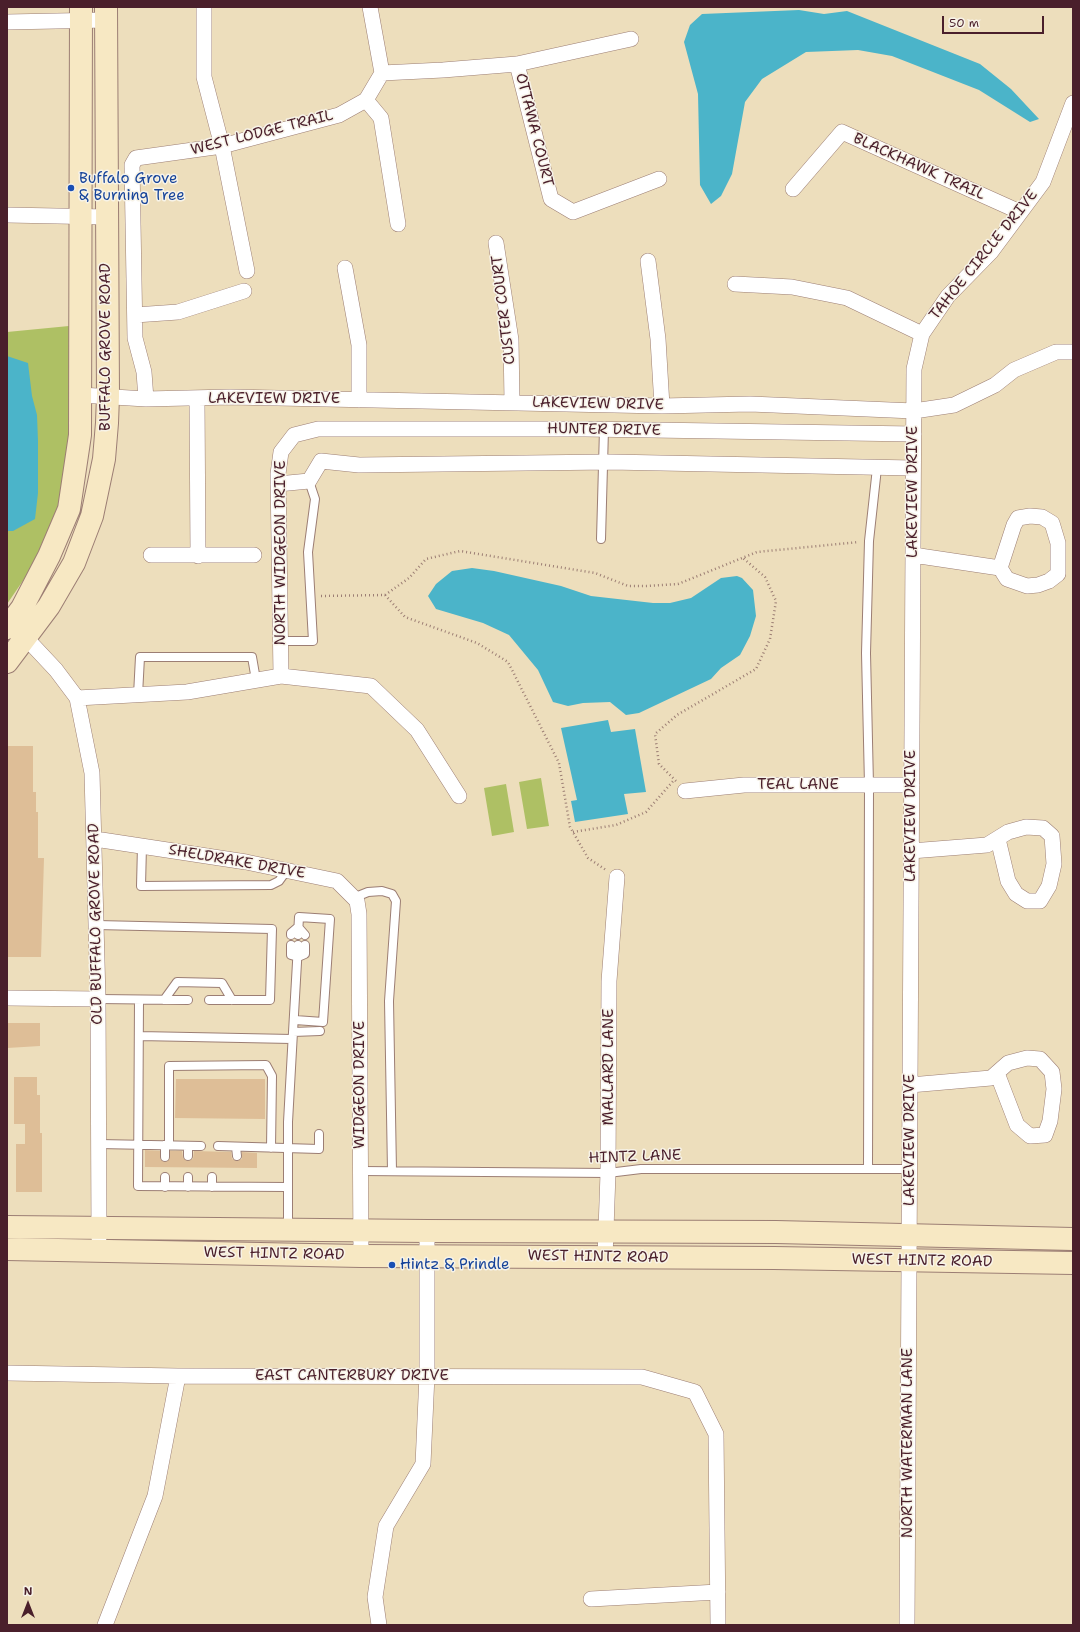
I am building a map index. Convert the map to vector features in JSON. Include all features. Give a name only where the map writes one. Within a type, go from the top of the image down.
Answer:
[{"type":"main road","name":"BUFFALO GROVE ROAD","points":[[8,627],[22,608],[49,556],[69,509],[80,434],[81,14]]},
{"type":"main road","name":"BUFFALO GROVE ROAD","points":[[7,662],[49,606],[74,563],[92,516],[104,459],[108,423],[106,14]]},
{"type":"main road","name":"WEST HINTZ ROAD","points":[[7,1227],[427,1232],[776,1232],[1073,1239]]},
{"type":"main road","name":"WEST HINTZ ROAD","points":[[7,1250],[361,1256],[774,1258],[1073,1263]]},
{"type":"street","points":[[204,7],[204,77],[222,146],[247,271]]},
{"type":"street","points":[[370,7],[382,73],[366,100],[380,118],[398,224]]},
{"type":"street","points":[[7,22],[81,14],[106,14]]},
{"type":"street","points":[[382,73],[517,64],[631,39]]},
{"type":"street","name":"OTTAWA COURT","points":[[517,64],[551,199],[573,212],[659,178]]},
{"type":"street","name":"WEST LODGE TRAIL","points":[[134,316],[132,165],[136,158],[222,146],[339,115],[366,100]]},
{"type":"street","name":"TAHOE CIRCLE DRIVE","points":[[914,411],[914,369],[922,334],[948,296],[991,252],[1043,182],[1073,103]]},
{"type":"street","name":"BLACKHAWK TRAIL","points":[[793,189],[842,132],[1020,212]]},
{"type":"street","points":[[7,215],[107,217]]},
{"type":"street","name":"CUSTER COURT","points":[[496,243],[511,340],[512,402]]},
{"type":"street","points":[[648,261],[658,339],[662,406]]},
{"type":"street","points":[[345,268],[359,345],[359,400]]},
{"type":"street","points":[[735,284],[792,287],[847,298],[922,334]]},
{"type":"street","points":[[146,399],[144,372],[135,338],[134,316],[178,312],[244,290]]},
{"type":"street","points":[[914,411],[954,405],[995,385],[1014,370],[1056,352],[1073,352]]},
{"type":"street","name":"LAKEVIEW DRIVE","points":[[81,395],[146,399],[512,402],[662,406],[750,404],[914,411],[909,1261]]},
{"type":"street","points":[[197,399],[198,556]]},
{"type":"street","name":"HUNTER DRIVE","points":[[294,435],[318,429],[604,429],[914,434]]},
{"type":"street","name":"NORTH WIDGEON DRIVE","points":[[281,676],[278,484],[281,452],[294,435]]},
{"type":"street","points":[[278,484],[309,481],[321,461],[359,465],[603,462],[913,468]]},
{"type":"street","points":[[913,555],[1000,568],[1008,579],[1027,586],[1038,585],[1049,582],[1058,574],[1058,543],[1052,523],[1042,517],[1030,516],[1018,518],[1014,525],[1000,568]]},
{"type":"street","points":[[151,555],[254,555]]},
{"type":"street","name":"OLD BUFFALO GROVE ROAD","points":[[8,627],[26,638],[56,670],[76,698],[92,773],[97,925],[99,1251]]},
{"type":"street","points":[[76,698],[187,692],[281,676],[371,686],[417,730],[459,796]]},
{"type":"street","name":"TEAL LANE","points":[[685,791],[744,785],[912,785]]},
{"type":"street","points":[[911,851],[987,845],[1008,832],[1026,827],[1043,828],[1052,836],[1054,864],[1049,886],[1040,901],[1027,902],[1016,894],[1008,881],[998,839]]},
{"type":"street","name":"SHELDRAKE DRIVE","points":[[95,839],[246,862],[337,881],[350,892],[353,898],[357,901],[359,914]]},
{"type":"street","name":"MALLARD LANE","points":[[604,1258],[607,1232],[609,981],[616,877]]},
{"type":"street","name":"WIDGEON DRIVE","points":[[359,914],[361,1256]]},
{"type":"street","points":[[7,998],[98,999]]},
{"type":"street","points":[[910,1085],[991,1078],[1008,1063],[1027,1058],[1040,1059],[1052,1072],[1054,1089],[1050,1121],[1046,1135],[1030,1136],[1017,1125],[997,1073]]},
{"type":"street","points":[[379,1625],[375,1597],[386,1526],[423,1464],[426,1375],[427,1232]]},
{"type":"street","name":"NORTH WATERMAN LANE","points":[[907,1625],[909,1261]]},
{"type":"street","name":"EAST CANTERBURY DRIVE","points":[[7,1373],[178,1376],[426,1375],[642,1377],[695,1392],[716,1434],[718,1592]]},
{"type":"street","points":[[105,1625],[155,1496],[178,1376]]},
{"type":"street","points":[[590,1599],[718,1592],[718,1625]]},
{"type":"lane","points":[[601,539],[604,429]]},
{"type":"lane","points":[[868,1169],[870,785],[866,653],[870,541],[877,468]]},
{"type":"lane","points":[[281,641],[313,640],[308,552],[315,499],[309,481]]},
{"type":"lane","points":[[138,695],[140,657],[252,657],[256,680]]},
{"type":"lane","points":[[142,846],[141,886],[271,885],[279,881],[286,870]]},
{"type":"lane","points":[[353,898],[368,892],[382,891],[392,894],[396,901],[389,1001],[392,1171]]},
{"type":"lane","points":[[139,1036],[293,1036],[320,1034],[323,1022],[330,919],[299,917],[298,933]]},
{"type":"lane","points":[[97,925],[272,929],[270,1000],[209,1000]]},
{"type":"lane","points":[[298,945],[305,954],[298,957],[291,955],[298,945]]},
{"type":"lane","points":[[288,1230],[288,1149],[298,957]]},
{"type":"lane","points":[[164,1000],[177,982],[222,983],[232,1000]]},
{"type":"lane","points":[[98,999],[188,1000]]},
{"type":"lane","points":[[139,1000],[138,1186],[287,1187]]},
{"type":"lane","points":[[295,1020],[323,1022]]},
{"type":"lane","points":[[165,1157],[167,1145],[169,1066],[266,1064],[272,1076],[272,1148]]},
{"type":"lane","points":[[218,1146],[319,1149],[319,1134]]},
{"type":"lane","points":[[99,1144],[201,1146]]},
{"type":"lane","points":[[188,1146],[188,1156]]},
{"type":"lane","points":[[236,1147],[237,1156]]},
{"type":"lane","name":"HINTZ LANE","points":[[361,1171],[608,1173],[641,1170],[909,1169]]},
{"type":"lane","points":[[188,1176],[188,1187]]},
{"type":"lane","points":[[165,1177],[165,1186]]},
{"type":"lane","points":[[212,1177],[212,1187]]},
{"type":"lane","points":[[236,1177],[236,1187]]},
{"type":"path","points":[[311,596],[385,595],[409,578],[426,559],[460,551],[595,573],[628,586],[678,584],[757,552],[870,541]]},
{"type":"path","points":[[685,791],[659,764],[655,734],[677,715],[756,669],[770,639],[776,601],[765,577],[743,558]]},
{"type":"path","points":[[385,595],[404,617],[477,644],[508,662],[559,763],[570,827],[588,858],[616,877]]},
{"type":"path","points":[[573,832],[616,825],[646,812],[674,780]]},
{"type":"green space","points":[[69,326],[69,432],[61,499],[31,569],[7,604],[7,332]]},
{"type":"green space","points":[[541,778],[549,826],[527,829],[519,782]]},
{"type":"green space","points":[[506,784],[514,832],[492,836],[484,788]]},
{"type":"water","points":[[799,10],[824,14],[847,11],[980,64],[1011,89],[1039,119],[1030,122],[979,90],[892,56],[858,50],[806,52],[762,79],[745,102],[732,174],[721,196],[711,204],[700,185],[698,94],[684,42],[690,25],[702,14]]},
{"type":"water","points":[[7,356],[28,363],[32,396],[37,415],[38,441],[38,493],[35,519],[13,531],[7,531]]},
{"type":"water","points":[[472,568],[494,571],[561,586],[591,596],[653,603],[670,603],[691,598],[721,578],[737,576],[742,578],[753,590],[756,616],[750,636],[740,655],[721,668],[711,679],[639,713],[626,715],[610,702],[583,703],[568,706],[553,702],[538,670],[509,635],[483,623],[436,609],[428,596],[436,584],[452,571]]},
{"type":"water","points":[[608,720],[611,732],[635,729],[646,792],[624,794],[628,814],[575,822],[571,801],[577,800],[561,728]]},
{"type":"building","points":[[7,746],[33,746],[33,792],[36,792],[36,812],[38,812],[38,858],[44,858],[41,957],[7,957]]},
{"type":"building","points":[[7,1023],[40,1023],[40,1046],[7,1048]]},
{"type":"building","points":[[14,1077],[37,1077],[37,1095],[40,1095],[40,1133],[42,1133],[42,1192],[16,1192],[16,1144],[25,1144],[25,1124],[14,1124]]},
{"type":"building","points":[[176,1079],[265,1079],[265,1119],[175,1118]]},
{"type":"building","points":[[145,1150],[160,1151],[160,1159],[165,1162],[170,1159],[170,1151],[182,1151],[183,1158],[188,1161],[193,1159],[194,1151],[231,1152],[232,1159],[237,1161],[242,1159],[242,1152],[257,1153],[257,1168],[145,1167]]},
{"type":"place","name":"Buffalo Grove & Burning Tree","points":[[71,188]]},
{"type":"place","name":"Hintz & Prindle","points":[[392,1265]]}]
